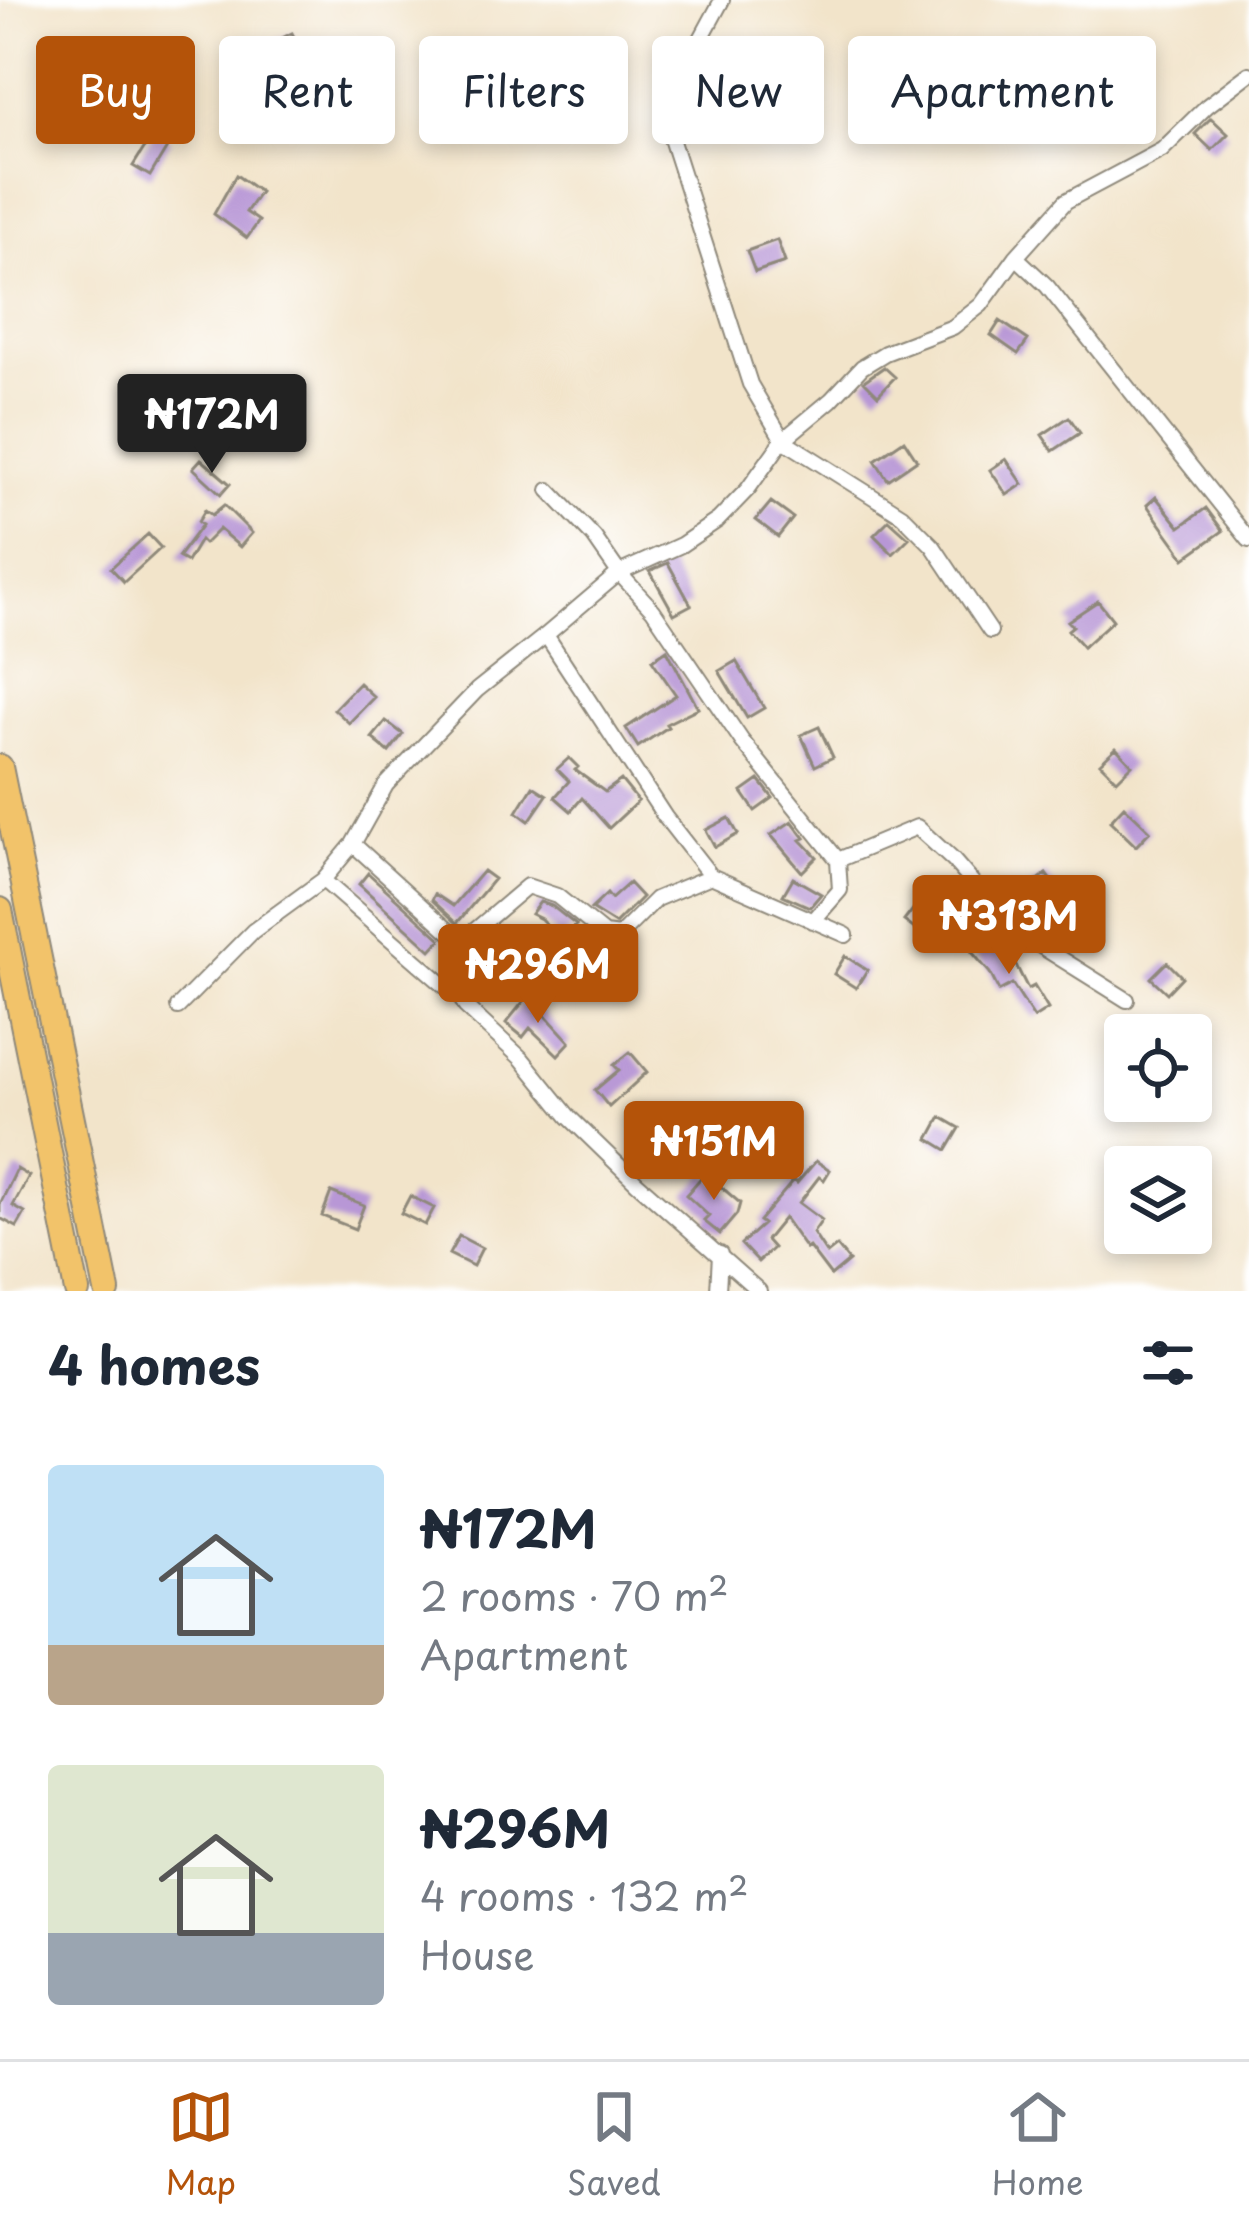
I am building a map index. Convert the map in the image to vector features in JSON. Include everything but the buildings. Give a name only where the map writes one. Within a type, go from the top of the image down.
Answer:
[{"type":"highway","points":[[0,767],[107,1291]]},
{"type":"highway","points":[[0,910],[77,1291]]},
{"type":"street","points":[[722,0],[670,96],[668,129],[751,384],[783,440],[902,515],[933,546],[990,631]]},
{"type":"street","points":[[178,1007],[253,931],[323,880],[353,844],[386,785],[477,690],[619,573],[681,545],[718,520],[748,489],[783,440],[862,367],[953,327],[981,305],[1066,201],[1162,150],[1249,74]]},
{"type":"street","points":[[1016,257],[1047,286],[1249,540]]},
{"type":"street","points":[[549,490],[595,537],[742,741],[838,860],[840,890],[813,921]]},
{"type":"street","points":[[546,635],[665,817],[711,876],[846,935]]},
{"type":"street","points":[[838,860],[917,827],[953,860],[1012,928],[1127,1000]]},
{"type":"street","points":[[353,844],[461,942],[466,1006]]},
{"type":"street","points":[[461,942],[526,886],[557,896],[604,934],[619,936],[656,899],[711,876]]},
{"type":"street","points":[[323,880],[446,987],[456,990],[466,1006],[522,1059],[568,1117],[759,1291]]},
{"type":"street","points":[[718,1291],[720,1254]]}]
